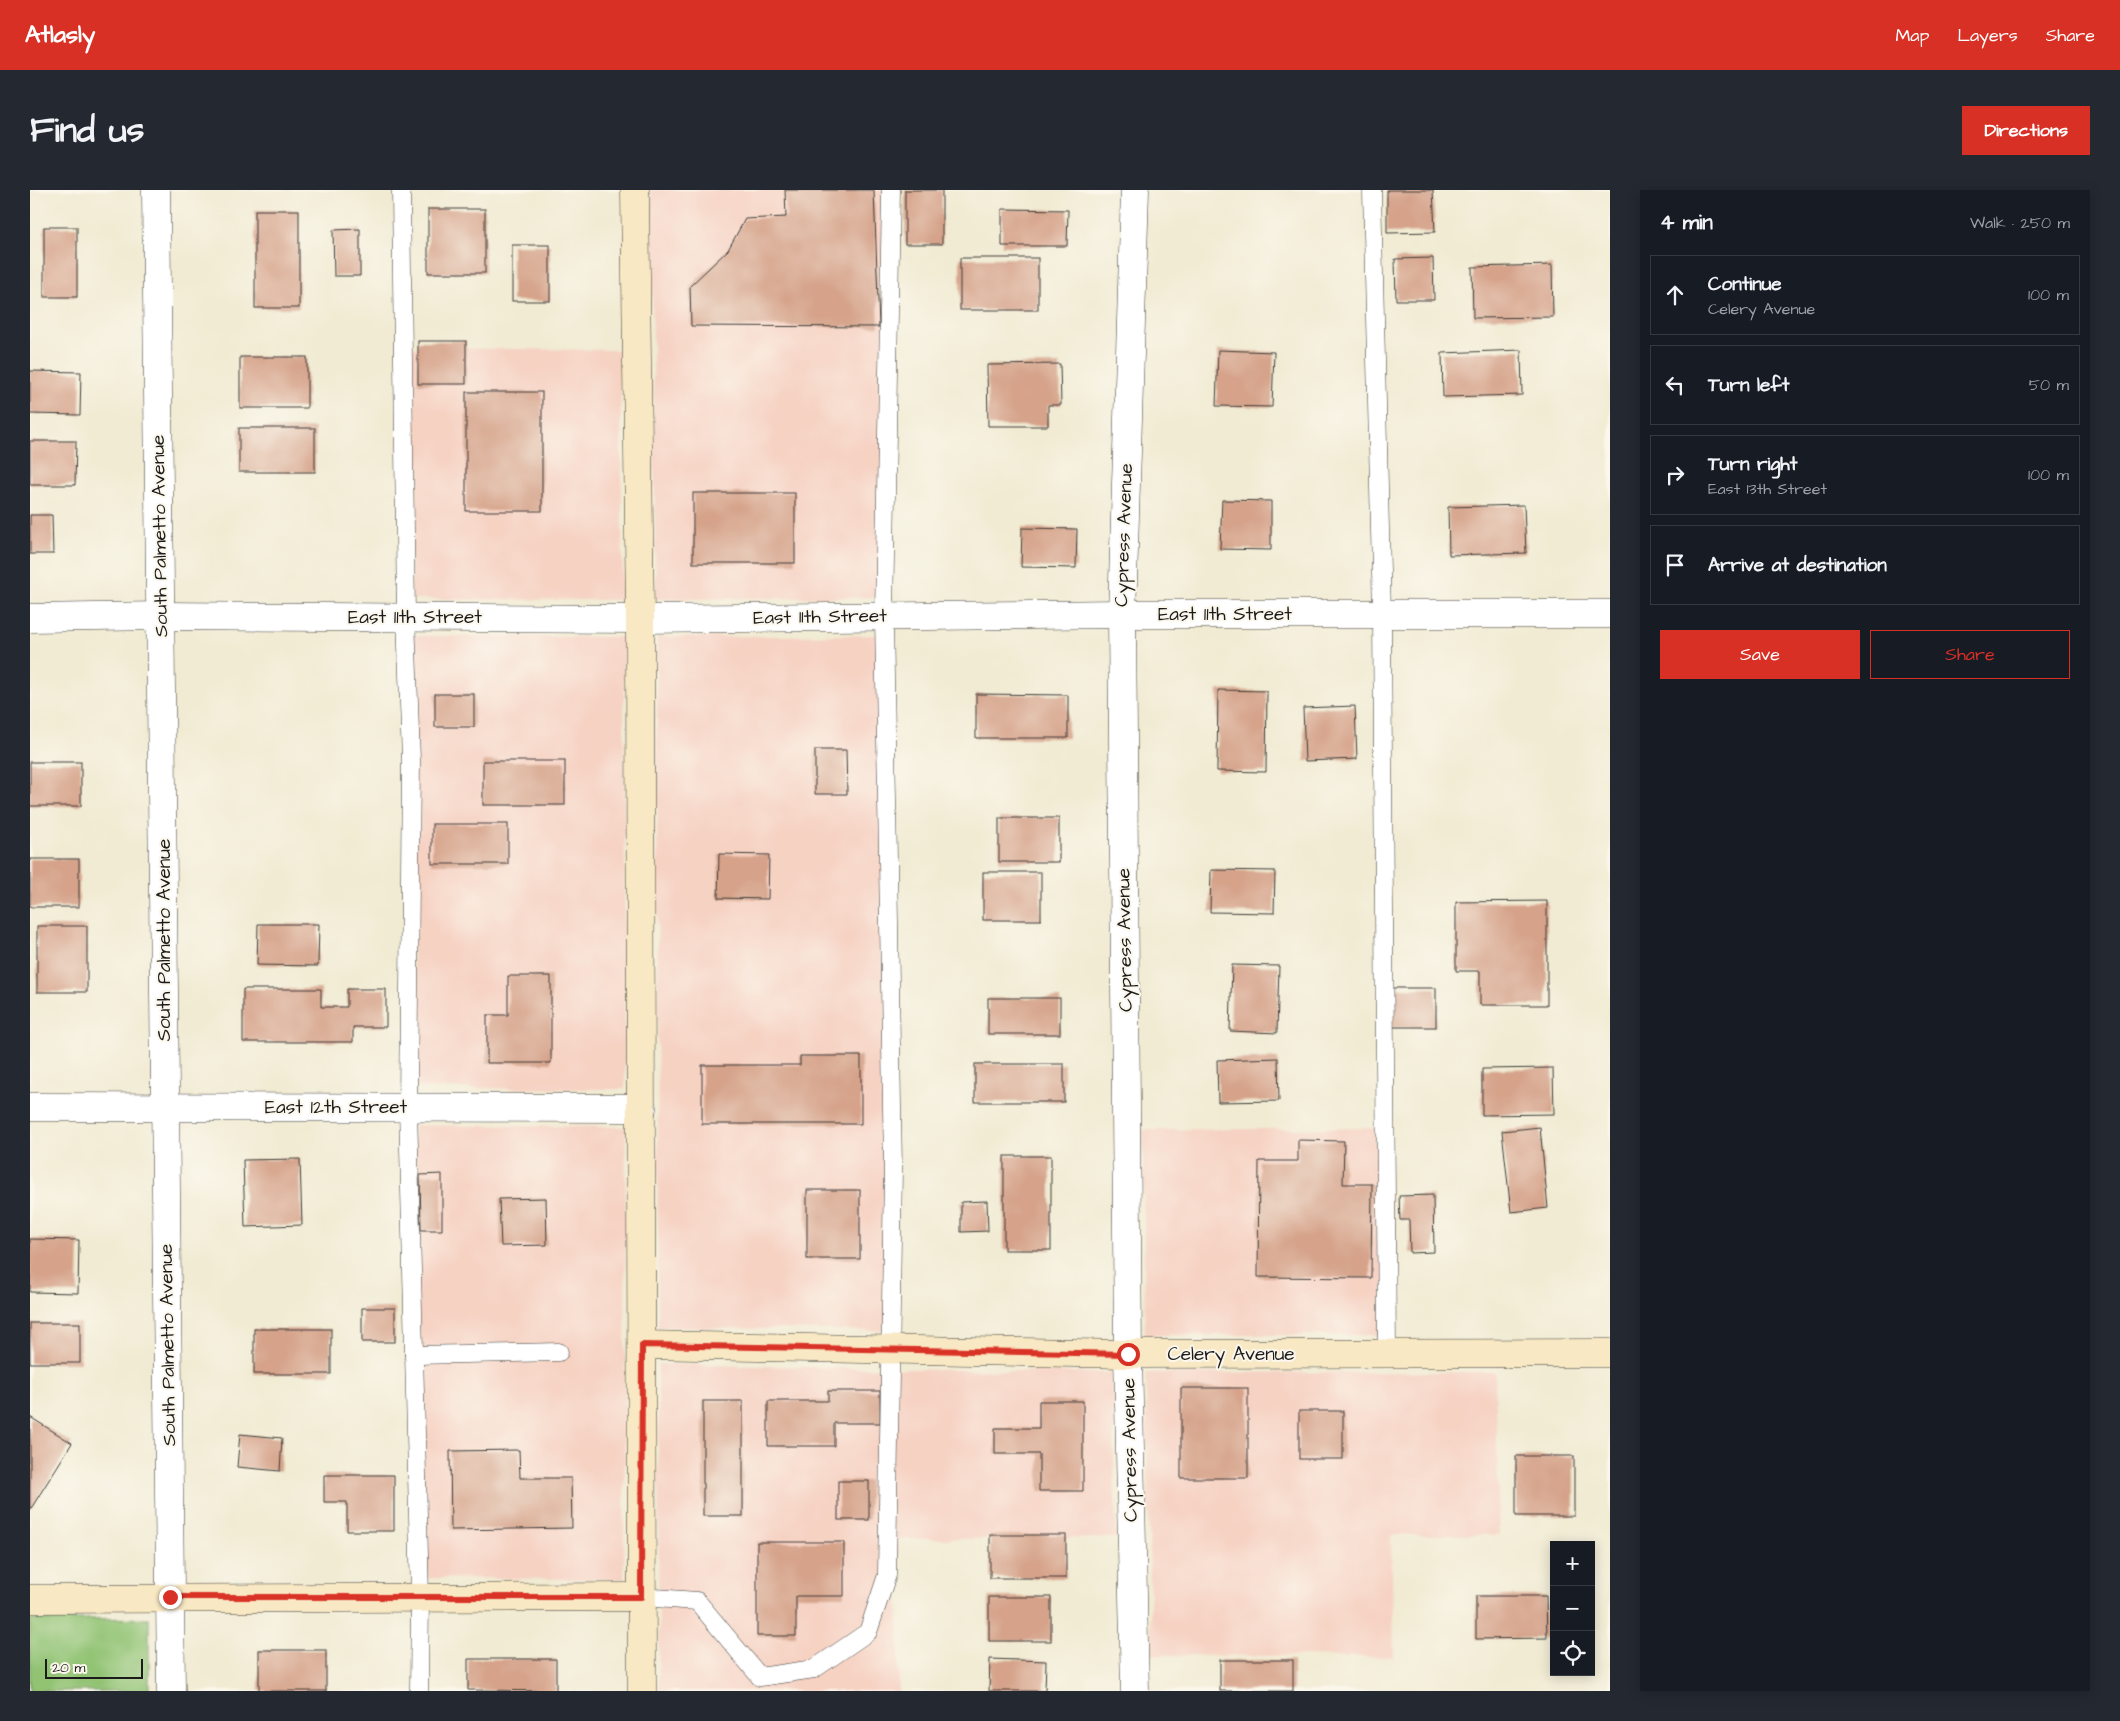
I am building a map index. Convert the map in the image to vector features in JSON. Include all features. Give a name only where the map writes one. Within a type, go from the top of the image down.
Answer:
[{"type":"main road","points":[[634,190],[640,619],[642,1691]]},
{"type":"main road","name":"Celery Avenue","points":[[642,1345],[1128,1354],[1610,1353]]},
{"type":"main road","points":[[30,1599],[170,1597],[641,1597]]},
{"type":"street","name":"South Palmetto Avenue","points":[[156,190],[171,1691]]},
{"type":"street","name":"Cypress Avenue","points":[[1135,190],[1122,614],[1128,1354],[1135,1691]]},
{"type":"street","name":"East 11th Street","points":[[30,618],[161,616],[640,619],[1122,614],[1610,614]]},
{"type":"street","name":"East 12th Street","points":[[30,1107],[642,1108]]},
{"type":"lane","points":[[401,190],[406,617],[411,760],[408,1107],[420,1597],[419,1691]]},
{"type":"lane","points":[[641,1597],[697,1601],[760,1677],[814,1669],[868,1632],[886,1575],[893,1168],[884,616],[891,190]]},
{"type":"lane","points":[[1372,190],[1382,614],[1387,1353]]},
{"type":"lane","points":[[414,1355],[559,1352]]},
{"type":"shaded area","points":[[651,190],[883,190],[887,597],[656,599]]},
{"type":"shaded area","points":[[410,348],[620,350],[623,600],[411,599]]},
{"type":"shaded area","points":[[887,635],[895,1331],[658,1327],[657,637]]},
{"type":"shaded area","points":[[411,636],[624,637],[625,1089],[414,1088]]},
{"type":"shaded area","points":[[414,1125],[626,1127],[624,1579],[416,1578]]},
{"type":"shaded area","points":[[1389,1128],[1393,1335],[1145,1335],[1143,1130]]},
{"type":"shaded area","points":[[658,1364],[1112,1373],[1116,1538],[898,1539],[899,1691],[659,1691]]},
{"type":"shaded area","points":[[1495,1372],[1499,1535],[1391,1535],[1394,1657],[1151,1655],[1146,1373]]},
{"type":"green space","points":[[149,1618],[149,1691],[30,1691],[30,1620]]},
{"type":"building","points":[[785,190],[874,190],[879,327],[691,326],[690,286],[728,250],[745,219],[786,217]]},
{"type":"building","points":[[905,190],[942,190],[942,244],[905,244]]},
{"type":"building","points":[[1387,190],[1433,190],[1435,232],[1387,233]]},
{"type":"building","points":[[428,209],[485,209],[485,273],[428,273]]},
{"type":"building","points":[[1002,209],[1068,210],[1067,246],[1002,246]]},
{"type":"building","points":[[255,210],[299,210],[299,308],[255,308]]},
{"type":"building","points":[[44,227],[77,227],[77,297],[44,297]]},
{"type":"building","points":[[360,229],[360,276],[334,276],[333,230]]},
{"type":"building","points":[[512,245],[550,245],[550,301],[512,301]]},
{"type":"building","points":[[960,258],[1038,258],[1038,310],[960,310]]},
{"type":"building","points":[[1433,258],[1434,300],[1396,300],[1395,259]]},
{"type":"building","points":[[1552,265],[1553,317],[1473,318],[1472,267]]},
{"type":"building","points":[[418,341],[466,341],[466,384],[418,384]]},
{"type":"building","points":[[1218,350],[1274,352],[1272,407],[1216,406]]},
{"type":"building","points":[[1521,350],[1522,395],[1443,397],[1442,353]]},
{"type":"building","points":[[240,357],[307,357],[307,408],[240,408]]},
{"type":"building","points":[[1060,364],[1061,405],[1048,405],[1048,426],[988,426],[987,365]]},
{"type":"building","points":[[30,371],[81,372],[80,415],[30,414]]},
{"type":"building","points":[[466,392],[542,392],[542,511],[466,511]]},
{"type":"building","points":[[239,428],[315,428],[315,472],[239,472]]},
{"type":"building","points":[[30,441],[76,441],[75,485],[30,485]]},
{"type":"building","points":[[693,493],[795,493],[795,563],[693,563]]},
{"type":"building","points":[[1222,500],[1271,501],[1271,550],[1220,549]]},
{"type":"building","points":[[1524,505],[1526,553],[1449,555],[1448,507]]},
{"type":"building","points":[[30,515],[52,515],[53,554],[30,554]]},
{"type":"building","points":[[1022,528],[1077,529],[1076,568],[1021,567]]},
{"type":"building","points":[[1218,690],[1267,691],[1266,772],[1217,771]]},
{"type":"building","points":[[435,694],[474,694],[474,727],[435,727]]},
{"type":"building","points":[[976,694],[1068,695],[1068,738],[976,738]]},
{"type":"building","points":[[1355,706],[1357,759],[1305,761],[1303,708]]},
{"type":"building","points":[[815,750],[846,750],[847,794],[815,794]]},
{"type":"building","points":[[483,761],[565,761],[565,805],[483,805]]},
{"type":"building","points":[[30,762],[81,762],[81,806],[30,806]]},
{"type":"building","points":[[999,818],[1059,818],[1059,862],[999,862]]},
{"type":"building","points":[[432,824],[508,824],[508,864],[432,864]]},
{"type":"building","points":[[719,854],[769,855],[768,899],[718,898]]},
{"type":"building","points":[[30,859],[79,859],[79,907],[30,907]]},
{"type":"building","points":[[1211,870],[1275,871],[1274,913],[1210,912]]},
{"type":"building","points":[[983,872],[1041,872],[1041,920],[983,920]]},
{"type":"building","points":[[1547,901],[1547,1005],[1480,1005],[1480,971],[1456,971],[1456,902]]},
{"type":"building","points":[[258,924],[319,924],[318,966],[257,965]]},
{"type":"building","points":[[37,926],[87,926],[87,992],[37,992]]},
{"type":"building","points":[[1232,965],[1279,966],[1277,1033],[1230,1031]]},
{"type":"building","points":[[508,976],[551,976],[551,1063],[487,1063],[487,1015],[508,1015]]},
{"type":"building","points":[[1392,988],[1436,988],[1436,1027],[1392,1027]]},
{"type":"building","points":[[243,989],[321,989],[321,1007],[347,1007],[347,989],[386,989],[386,1027],[353,1027],[353,1042],[243,1042]]},
{"type":"building","points":[[988,998],[1060,998],[1060,1034],[988,1034]]},
{"type":"building","points":[[800,1056],[861,1056],[861,1124],[702,1124],[702,1065],[800,1065]]},
{"type":"building","points":[[1278,1058],[1279,1101],[1218,1102],[1217,1060]]},
{"type":"building","points":[[975,1064],[1064,1064],[1064,1102],[975,1102]]},
{"type":"building","points":[[1553,1068],[1554,1114],[1482,1115],[1482,1069]]},
{"type":"building","points":[[1540,1127],[1548,1208],[1511,1212],[1502,1131]]},
{"type":"building","points":[[1298,1140],[1344,1141],[1343,1184],[1372,1184],[1371,1278],[1258,1277],[1259,1161],[1298,1161]]},
{"type":"building","points":[[1004,1156],[1051,1156],[1051,1250],[1004,1250]]},
{"type":"building","points":[[300,1159],[302,1225],[245,1227],[243,1160]]},
{"type":"building","points":[[442,1174],[442,1230],[421,1230],[420,1175]]},
{"type":"building","points":[[807,1190],[860,1190],[860,1259],[807,1259]]},
{"type":"building","points":[[1433,1195],[1434,1252],[1410,1253],[1409,1220],[1400,1220],[1399,1196]]},
{"type":"building","points":[[546,1198],[547,1245],[501,1246],[499,1199]]},
{"type":"building","points":[[987,1201],[988,1231],[961,1232],[961,1202]]},
{"type":"building","points":[[30,1239],[79,1240],[78,1293],[30,1292]]},
{"type":"building","points":[[362,1308],[395,1308],[395,1342],[362,1342]]},
{"type":"building","points":[[30,1323],[80,1323],[80,1363],[30,1363]]},
{"type":"building","points":[[254,1329],[331,1329],[331,1374],[254,1374]]},
{"type":"building","points":[[1181,1388],[1248,1388],[1248,1478],[1181,1478]]},
{"type":"building","points":[[828,1391],[880,1391],[880,1423],[834,1423],[834,1446],[768,1446],[768,1401],[828,1401]]},
{"type":"building","points":[[703,1401],[743,1401],[743,1516],[703,1516]]},
{"type":"building","points":[[1039,1401],[1083,1401],[1083,1491],[1039,1491],[1039,1454],[995,1454],[995,1428],[1039,1428]]},
{"type":"building","points":[[1299,1411],[1343,1411],[1343,1459],[1299,1459]]},
{"type":"building","points":[[30,1417],[72,1443],[30,1510]]},
{"type":"building","points":[[240,1434],[282,1438],[280,1471],[237,1467]]},
{"type":"building","points":[[519,1450],[520,1478],[571,1478],[572,1528],[451,1530],[450,1451]]},
{"type":"building","points":[[1516,1456],[1574,1456],[1574,1516],[1516,1516]]},
{"type":"building","points":[[324,1475],[394,1475],[394,1531],[347,1531],[347,1502],[324,1502]]},
{"type":"building","points":[[838,1481],[869,1481],[869,1520],[838,1520]]},
{"type":"building","points":[[990,1535],[1066,1535],[1066,1578],[990,1578]]},
{"type":"building","points":[[757,1542],[844,1542],[844,1596],[796,1596],[796,1636],[757,1636]]},
{"type":"building","points":[[1476,1596],[1546,1596],[1547,1638],[1476,1639]]},
{"type":"building","points":[[989,1597],[1051,1597],[1051,1641],[989,1641]]},
{"type":"building","points":[[259,1650],[326,1650],[326,1691],[259,1691]]},
{"type":"building","points":[[468,1659],[556,1659],[556,1691],[468,1690]]},
{"type":"building","points":[[990,1659],[1046,1661],[1045,1691],[989,1691]]},
{"type":"building","points":[[1220,1660],[1293,1660],[1293,1691],[1220,1691]]},
{"type":"route","points":[[170,1597],[641,1597],[642,1345],[1128,1354]]}]
